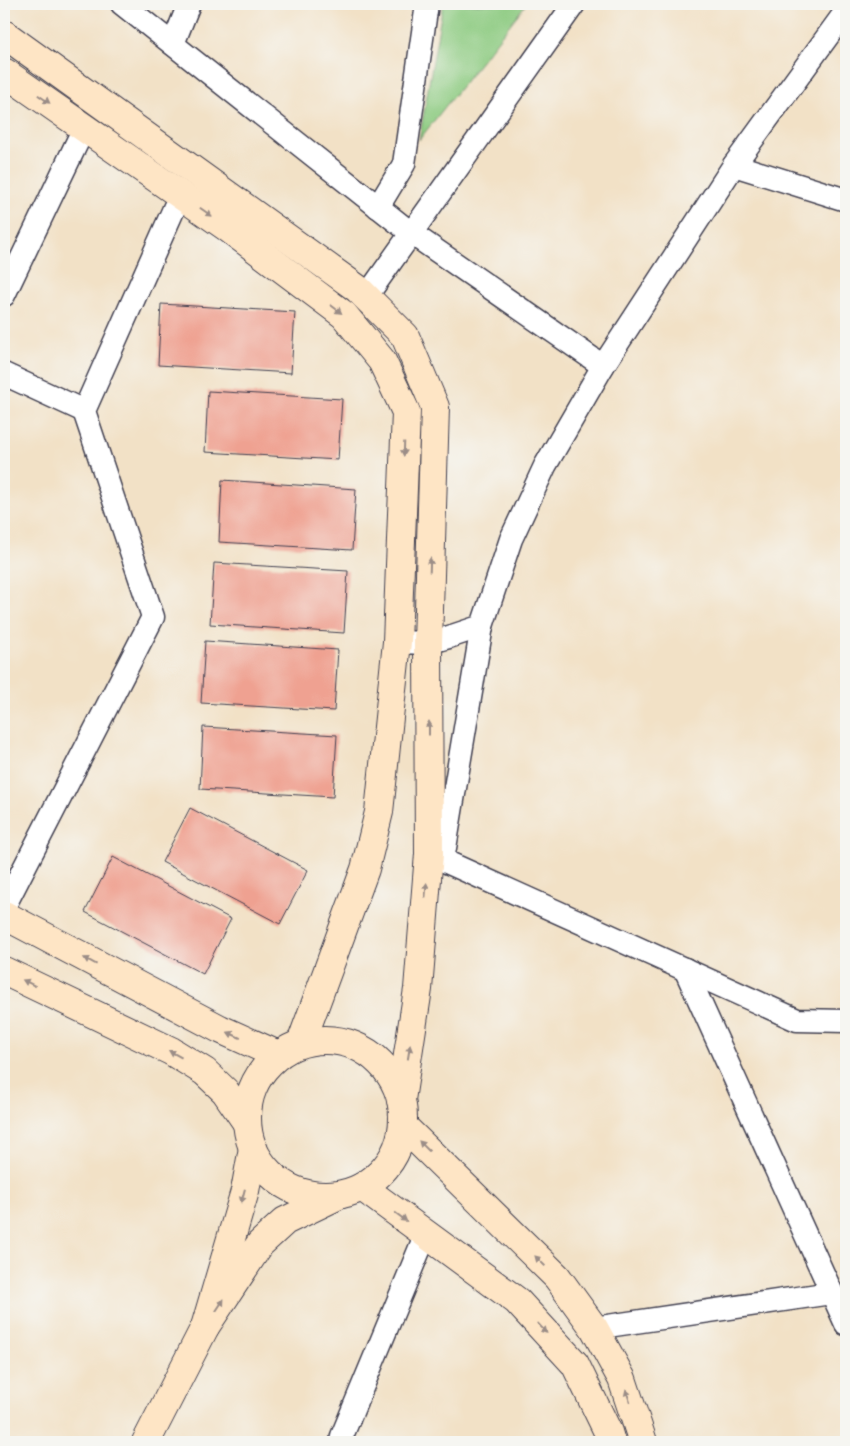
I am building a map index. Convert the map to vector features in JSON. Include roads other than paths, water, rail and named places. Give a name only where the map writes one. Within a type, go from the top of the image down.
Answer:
[{"type":"main road","points":[[4,34],[358,289],[405,336],[435,407],[428,642],[436,857],[396,1151],[382,1172],[349,1192],[285,1222],[260,1244],[205,1327],[146,1442]]},
{"type":"main road","points":[[4,72],[228,228],[344,315],[382,361],[406,412],[397,642],[379,812],[364,869],[290,1049]]},
{"type":"main road","points":[[4,915],[220,1029],[290,1049]]},
{"type":"main road","points":[[4,971],[170,1051],[205,1072],[225,1091],[267,1170],[287,1186],[311,1195],[349,1192],[425,1236],[517,1302],[575,1364],[611,1442]]},
{"type":"main road","points":[[205,1327],[245,1191],[250,1136],[250,1097],[260,1074],[290,1049],[327,1039],[352,1044],[374,1057],[392,1076],[402,1113],[557,1277],[594,1328],[622,1379],[642,1442]]},
{"type":"street","points":[[122,4],[148,13],[173,44],[411,233],[603,366]]},
{"type":"street","points":[[173,44],[189,4]]},
{"type":"street","points":[[378,207],[404,164],[427,4]]},
{"type":"street","points":[[366,297],[574,4]]},
{"type":"street","points":[[846,11],[734,165],[603,366],[545,466],[511,539],[482,626],[436,857],[797,1020],[846,1020]]},
{"type":"street","points":[[4,295],[84,128]]},
{"type":"street","points":[[734,165],[846,200]]},
{"type":"street","points":[[4,907],[153,617],[84,411],[180,195]]},
{"type":"street","points":[[4,374],[84,411]]},
{"type":"street","points":[[397,642],[428,642],[482,626]]},
{"type":"street","points":[[685,968],[846,1324]]},
{"type":"street","points":[[341,1442],[425,1236]]},
{"type":"street","points":[[594,1328],[831,1293]]}]
